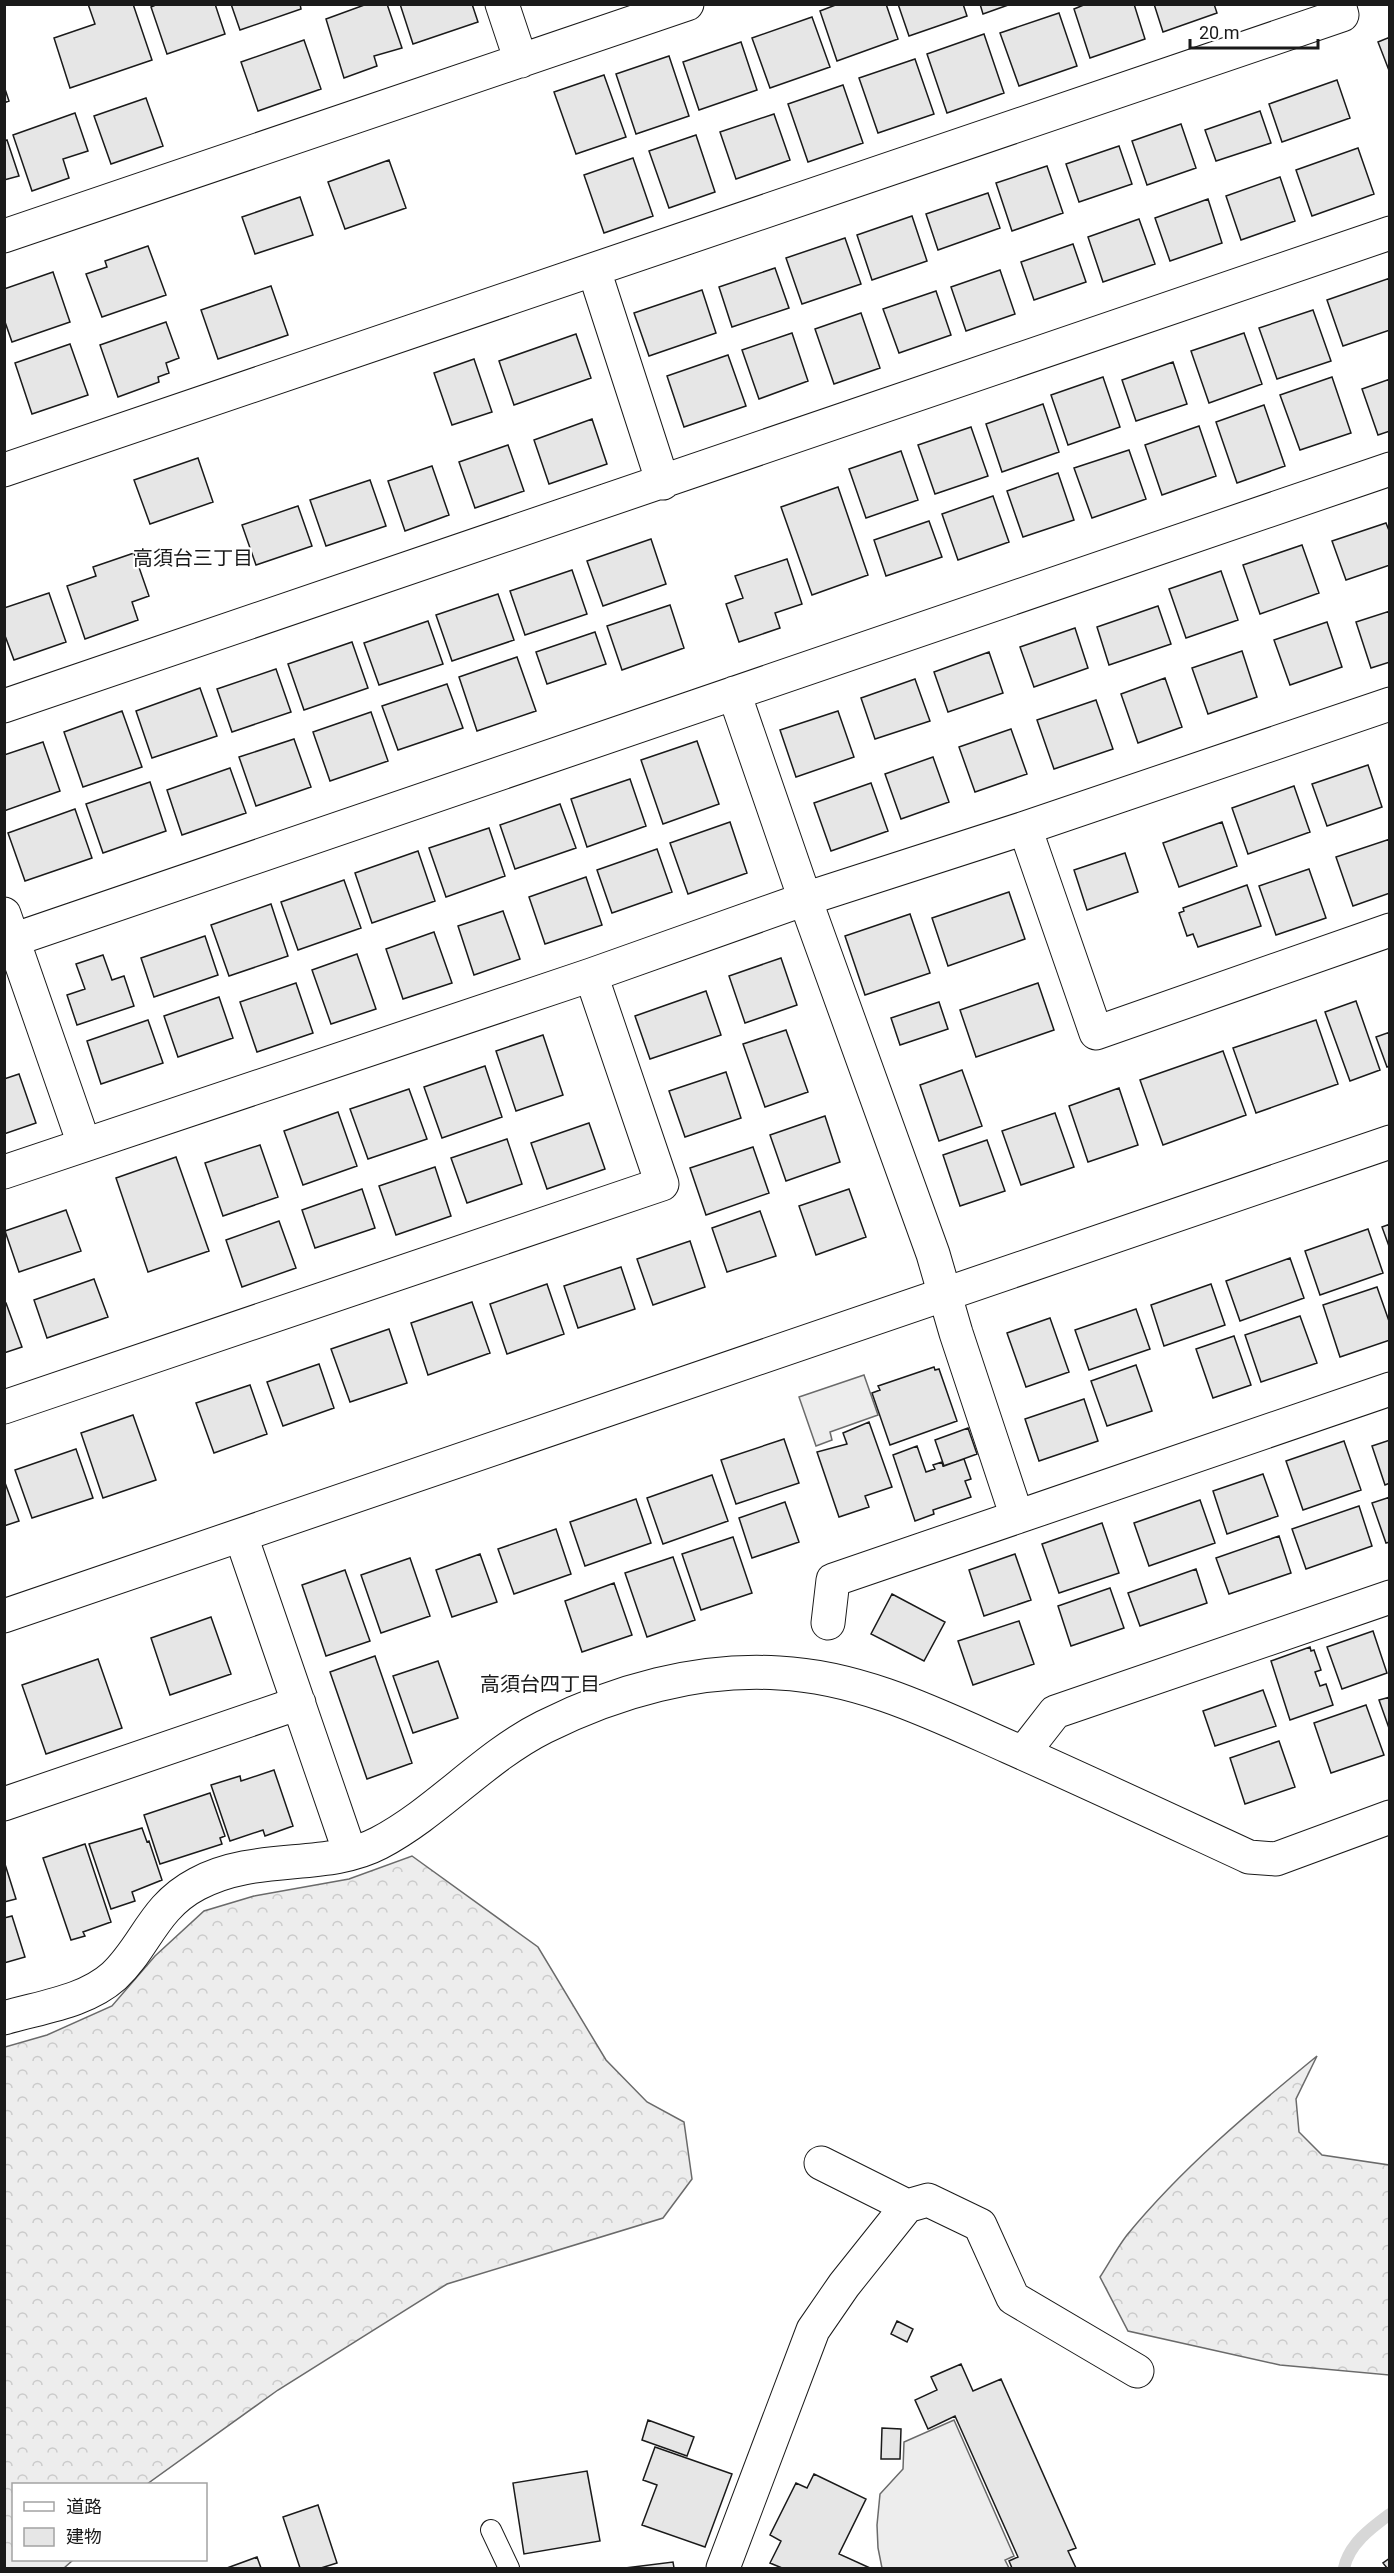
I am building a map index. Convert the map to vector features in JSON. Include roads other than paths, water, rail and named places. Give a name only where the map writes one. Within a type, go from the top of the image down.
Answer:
[{"type":"street","points":[[502,4],[521,62]]},
{"type":"street","points":[[4,236],[687,4]]},
{"type":"street","points":[[4,470],[1342,15],[1339,4]]},
{"type":"street","points":[[4,706],[663,483],[1389,233]]},
{"type":"street","points":[[594,270],[663,483]]},
{"type":"street","points":[[84,1144],[7,932],[734,693],[1389,469]]},
{"type":"street","points":[[734,693],[805,899],[929,1243],[1017,1517]]},
{"type":"street","points":[[4,1172],[591,975],[805,899],[1025,828],[1389,704]]},
{"type":"street","points":[[1025,828],[1096,1033],[1389,930]]},
{"type":"street","points":[[4,1407],[662,1184],[591,975]]},
{"type":"street","points":[[4,1616],[945,1296],[1389,1142]]},
{"type":"street","points":[[828,1623],[832,1580],[1389,1389]]},
{"type":"street","points":[[241,1536],[350,1853]]},
{"type":"street","points":[[1023,1753],[1055,1712],[1389,1597]]},
{"type":"street","points":[[4,2018],[93,1991],[115,1975],[152,1923],[172,1901],[194,1885],[216,1875],[261,1863],[350,1853],[377,1845],[540,1729],[595,1704],[659,1684],[725,1673],[780,1673],[843,1682],[909,1703],[1249,1857],[1276,1859],[1389,1816]]},
{"type":"street","points":[[4,1804],[299,1703]]},
{"type":"street","points":[[821,2163],[908,2206]]},
{"type":"street","points":[[723,2568],[813,2330],[844,2285],[908,2206],[928,2200],[980,2224],[1013,2298],[1137,2371]]},
{"type":"lane","points":[[491,2530],[509,2568]]},
{"type":"waterway","points":[[1344,2568],[1356,2544],[1368,2531],[1390,2514]]},
{"type":"district","name":"高須台三丁目","points":[[193,558]]},
{"type":"district","name":"高須台四丁目","points":[[540,1684]]}]
